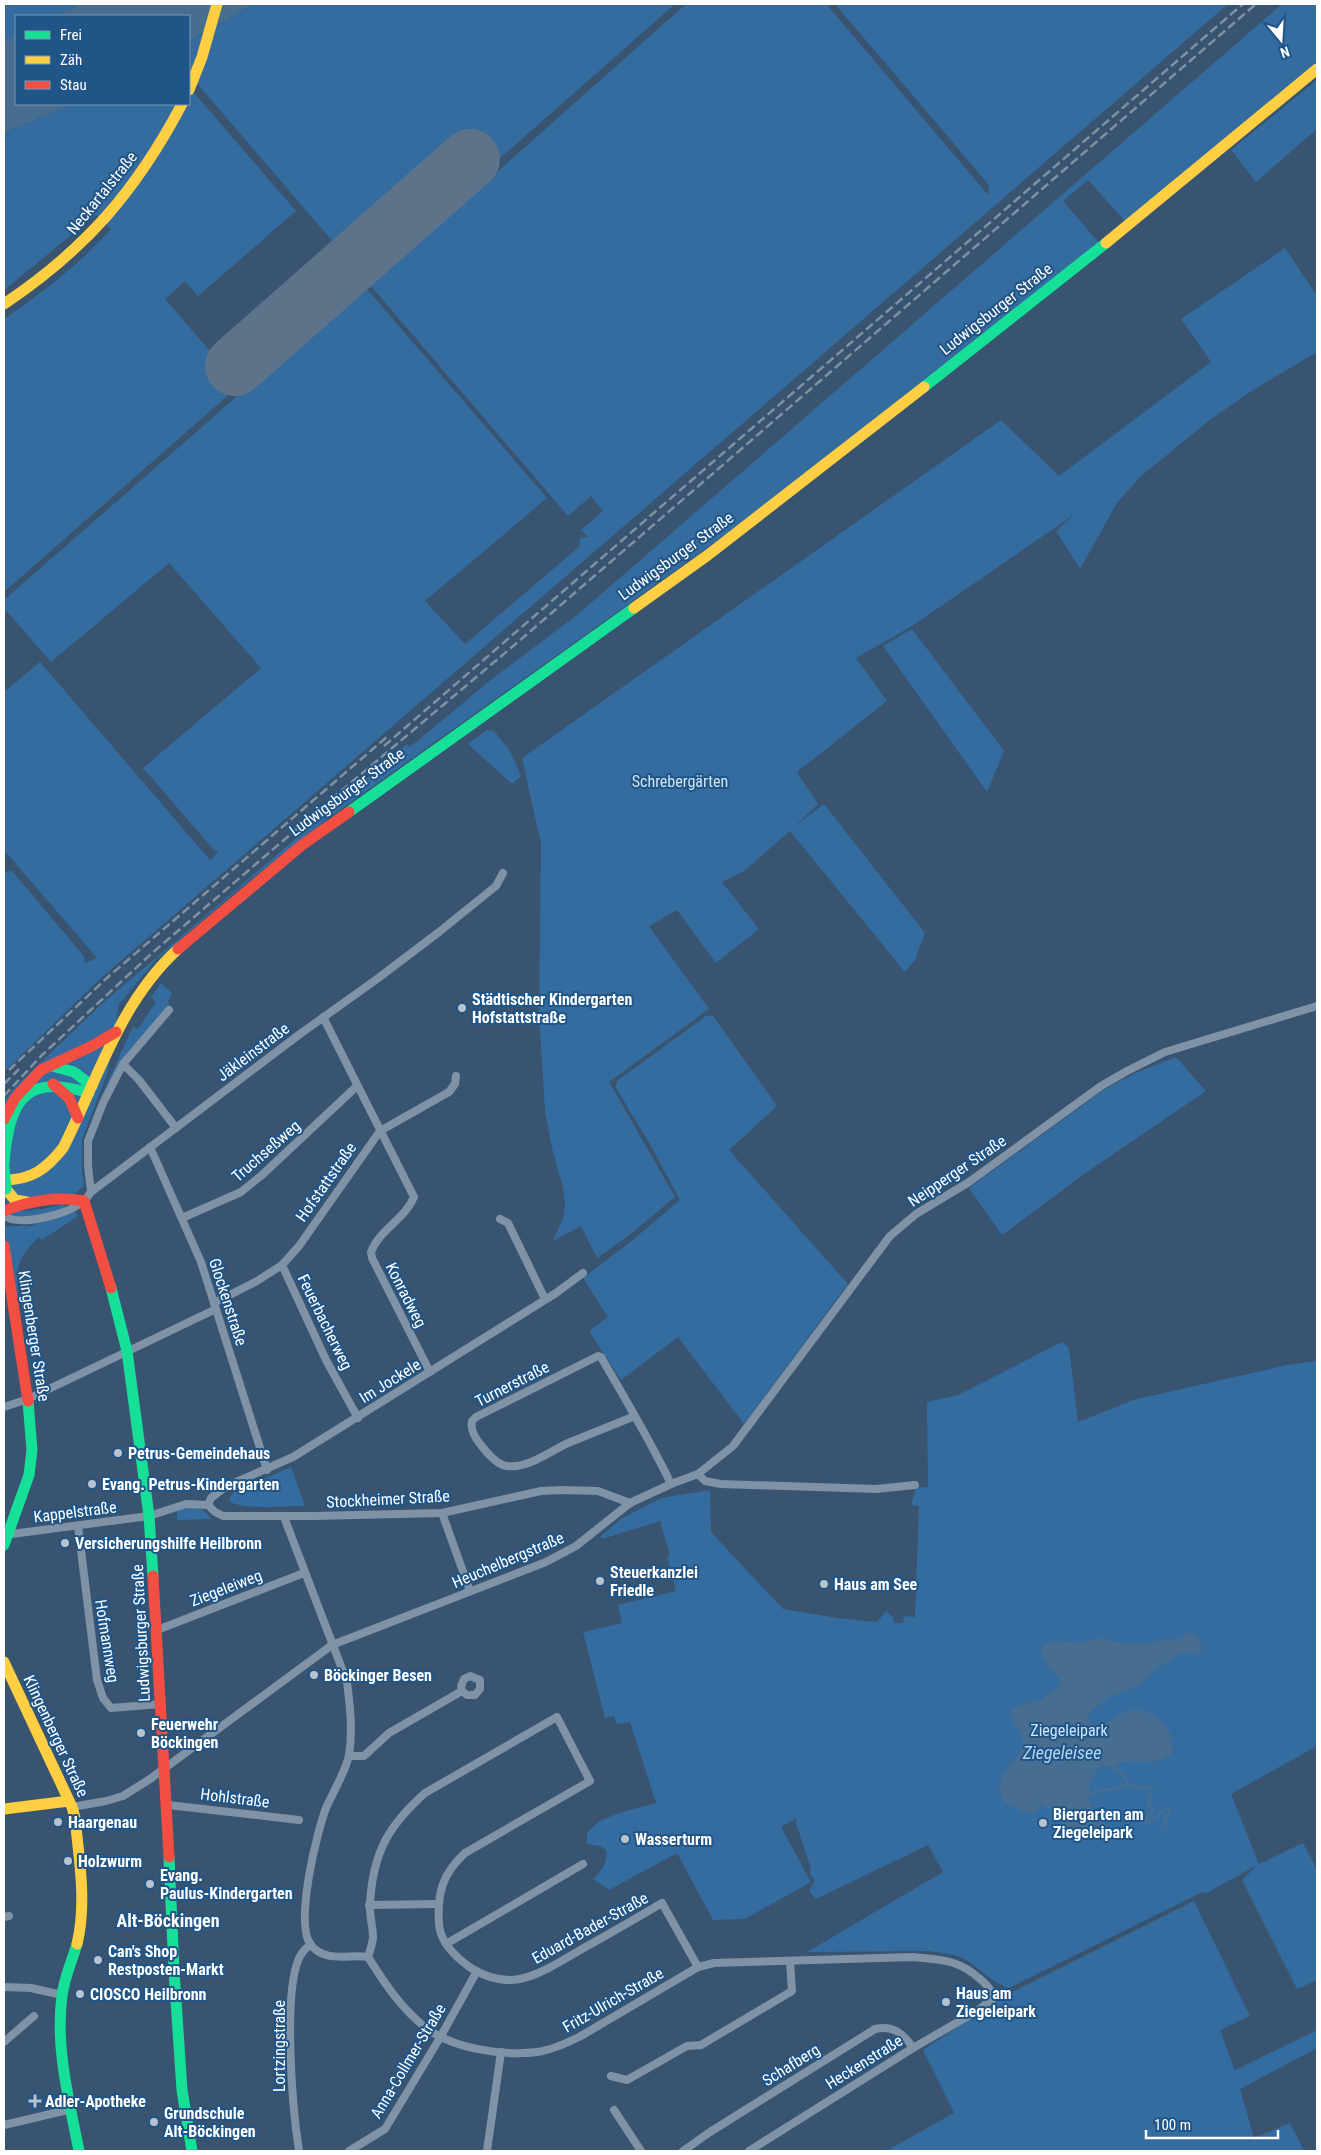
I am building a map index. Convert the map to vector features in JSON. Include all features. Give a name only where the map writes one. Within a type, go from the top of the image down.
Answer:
[{"type":"street","points":[[190,87],[202,57],[216,4]]},
{"type":"street","name":"Ludwigsburger Straße","points":[[5,1185],[39,1172],[52,1162],[63,1148],[116,1032],[129,1008],[158,967],[190,937],[302,844],[749,524],[1123,230],[1317,69]]},
{"type":"street","name":"Neckartalstraße","points":[[4,304],[69,256],[95,230],[132,186],[164,139],[181,105]]},
{"type":"street","name":"Jäkleinstraße","points":[[4,1216],[18,1220],[30,1220],[62,1211],[84,1201],[91,1192],[150,1147],[439,932],[496,886],[503,873]]},
{"type":"street","name":"Neipperger Straße","points":[[698,1474],[733,1446],[890,1236],[916,1214],[969,1182],[1101,1086],[1150,1060],[1166,1052],[1214,1036],[1317,1006]]},
{"type":"street","points":[[91,1192],[88,1141],[103,1103],[123,1064],[169,1010]]},
{"type":"street","points":[[323,1017],[380,1131]]},
{"type":"street","points":[[4,1119],[24,1086],[41,1070],[92,1046],[116,1032]]},
{"type":"street","points":[[123,1064],[140,1080],[176,1128]]},
{"type":"street","points":[[52,1066],[65,1067],[76,1071],[91,1090]]},
{"type":"street","name":"Hofstattstraße","points":[[4,1407],[28,1399],[215,1306],[282,1264],[299,1246],[380,1131],[449,1092],[455,1084],[456,1076]]},
{"type":"street","points":[[4,1163],[4,1149],[14,1112],[21,1101],[34,1089],[51,1083],[91,1090]]},
{"type":"street","points":[[51,1083],[66,1093],[72,1101],[78,1118]]},
{"type":"street","name":"Truchseßweg","points":[[182,1218],[241,1192],[357,1086]]},
{"type":"street","name":"Konradweg","points":[[380,1131],[414,1197],[376,1242],[371,1252],[430,1372]]},
{"type":"street","name":"Glockenstraße","points":[[150,1147],[201,1262],[267,1470]]},
{"type":"street","points":[[4,1168],[5,1185],[15,1200],[34,1203]]},
{"type":"street","points":[[4,1211],[34,1203],[74,1198],[84,1201]]},
{"type":"street","name":"Ludwigsburger Straße","points":[[84,1201],[110,1286],[127,1351],[149,1516],[168,1805],[175,1990],[182,2090],[192,2151]]},
{"type":"street","points":[[500,1219],[508,1223],[545,1299]]},
{"type":"street","name":"Klingenberger Straße","points":[[4,1246],[6,1281],[31,1425],[31,1462],[22,1496],[5,1538]]},
{"type":"street","name":"Feuerbacherweg","points":[[282,1264],[326,1360],[358,1418]]},
{"type":"street","name":"Im Jockele","points":[[208,1505],[211,1498],[225,1487],[293,1457],[358,1418],[583,1273]]},
{"type":"street","name":"Turnerstraße","points":[[636,1416],[566,1444],[528,1463],[514,1466],[506,1466],[494,1460],[475,1437],[472,1428],[472,1421],[476,1417],[601,1356],[636,1416],[656,1453],[670,1484]]},
{"type":"street","points":[[698,1474],[705,1481],[721,1484],[876,1488],[915,1485]]},
{"type":"street","name":"Heuchelbergstraße","points":[[165,1768],[332,1645],[546,1562],[576,1546],[630,1503],[670,1484],[698,1474]]},
{"type":"street","name":"Stockheimer Straße","points":[[149,1516],[186,1504],[208,1505],[215,1512],[223,1516],[284,1517],[442,1514],[541,1491],[598,1490],[630,1503]]},
{"type":"street","points":[[442,1514],[470,1591]]},
{"type":"street","name":"Kappelstraße","points":[[5,1538],[149,1516]]},
{"type":"street","points":[[284,1517],[347,1682],[351,1711],[349,1756],[318,1830],[306,1896],[306,1935],[310,1945],[329,1957],[358,1955],[368,1957],[373,1938],[369,1905],[438,1904]]},
{"type":"street","name":"Hofmannweg","points":[[78,1526],[97,1680],[103,1698],[111,1708],[161,1704]]},
{"type":"street","name":"Ziegeleiweg","points":[[157,1630],[304,1573]]},
{"type":"street","name":"Klingenberger Straße","points":[[4,1662],[75,1818],[81,1886],[80,1930],[76,1953],[62,1995],[62,2053],[78,2151]]},
{"type":"street","points":[[349,1756],[364,1756],[389,1733],[462,1691]]},
{"type":"street","name":"Eduard-Bader-Straße","points":[[369,1905],[373,1874],[383,1842],[391,1828],[409,1807],[443,1781],[557,1717],[590,1781],[465,1852],[453,1864],[447,1874],[438,1904],[440,1928],[446,1944],[460,1960],[476,1971],[500,1979],[520,1979],[542,1972],[662,1903],[698,1967]]},
{"type":"street","points":[[4,1809],[70,1804],[123,1796],[165,1768]]},
{"type":"street","name":"Hohlstraße","points":[[168,1805],[299,1820]]},
{"type":"street","points":[[446,1944],[584,1864]]},
{"type":"street","name":"Lortzingstraße","points":[[299,2151],[292,2110],[290,2061],[293,1984],[301,1954],[310,1945]]},
{"type":"street","name":"Fritz-Ulrich-Straße","points":[[368,1957],[390,1992],[428,2029],[470,2048],[501,2052],[538,2052],[560,2046],[581,2036],[698,1967],[714,1963],[913,1957],[944,1960],[964,1966],[992,1990],[994,1998]]},
{"type":"street","points":[[611,2076],[627,2080],[687,2046],[701,2045],[792,1991],[790,1961]]},
{"type":"street","name":"Anna-Collmer-Straße","points":[[349,2151],[385,2129],[441,2036],[476,1971]]},
{"type":"street","points":[[4,1987],[31,1988],[62,1995]]},
{"type":"street","name":"Heckenstraße","points":[[748,2151],[912,2048],[977,2011],[994,1998]]},
{"type":"street","points":[[4,2042],[34,2016]]},
{"type":"street","name":"Schafberg","points":[[683,2151],[875,2029],[887,2027],[905,2036],[912,2048]]},
{"type":"street","points":[[487,2151],[501,2052]]},
{"type":"street","points":[[4,2125],[72,2109]]},
{"type":"street","points":[[614,2110],[640,2151]]},
{"type":"street","points":[[363,2143],[367,2151]]},
{"type":"green space","points":[[4,4],[80,4],[58,15],[15,15],[15,36],[4,41]]},
{"type":"green space","points":[[254,4],[675,4],[364,278],[190,75],[190,40]]},
{"type":"green space","points":[[686,4],[833,4],[828,6],[988,195],[989,185],[835,4],[1228,4],[100,979],[4,1072],[4,872],[12,871],[84,956],[85,963],[97,958],[4,850],[4,692],[40,662],[210,860],[219,852],[215,851],[143,768],[261,668],[169,563],[51,662],[4,608],[4,600],[361,288],[366,288],[547,498],[425,601],[465,644],[579,547],[580,538],[588,537],[581,530],[603,511],[591,496],[568,516],[370,285]]},
{"type":"green space","points":[[1282,4],[1317,4],[1317,63],[1125,221],[1088,180],[1063,201],[1099,243],[750,517],[326,820],[240,888],[156,960],[119,1004],[108,1071],[82,1140],[84,1186],[73,1195],[11,1205],[4,1200],[4,1101],[16,1086],[104,1002],[407,744],[410,747],[492,679],[577,615]]},
{"type":"green space","points":[[1317,80],[1317,129],[1256,182],[1231,150]]},
{"type":"green space","points":[[190,88],[296,211],[198,296],[185,281],[165,299],[216,358],[336,256],[355,277],[355,284],[4,592],[4,319],[60,277],[111,229],[96,215],[4,290],[4,133],[70,105],[190,105]]},
{"type":"green space","name":"Schrebergärten","points":[[1285,248],[1317,296],[1317,352],[1256,388],[1211,419],[1140,477],[1117,503],[1080,569],[1056,531],[1075,514],[912,626],[856,658],[887,701],[797,772],[818,804],[795,826],[824,804],[925,933],[915,960],[905,972],[790,831],[744,871],[722,882],[759,929],[716,963],[677,910],[649,926],[709,1009],[609,1082],[675,1197],[627,1237],[597,1258],[581,1226],[553,1241],[563,1218],[565,1204],[545,1112],[539,1014],[541,844],[522,758],[1001,420],[1059,476],[1211,362],[1181,319]]},
{"type":"green space","points":[[912,629],[1004,751],[987,792],[883,646]]},
{"type":"green space","points":[[487,730],[494,731],[510,751],[521,776],[512,784],[468,744]]},
{"type":"green space","points":[[161,983],[172,993],[168,1001],[170,1006],[122,1062],[102,1100],[100,1099],[133,1026],[138,1029],[156,1002],[151,997]]},
{"type":"green space","points":[[706,1016],[713,1016],[777,1106],[729,1150],[848,1284],[744,1424],[678,1337],[621,1380],[589,1331],[608,1317],[583,1278],[634,1239],[680,1200],[651,1146],[616,1088],[617,1081]]},
{"type":"green space","points":[[1176,1057],[1206,1091],[1090,1170],[1002,1235],[969,1188],[1102,1091],[1133,1074]]},
{"type":"green space","points":[[65,1204],[65,1208],[37,1215],[9,1215],[12,1212],[42,1209]]},
{"type":"green space","points":[[74,1208],[78,1216],[42,1240],[39,1237],[20,1261],[17,1277],[19,1308],[10,1274],[13,1263],[8,1255],[4,1226],[31,1226]]},
{"type":"green space","name":"Ziegeleipark","points":[[1062,1342],[1068,1347],[1070,1356],[1078,1422],[1133,1400],[1287,1365],[1317,1361],[1317,1746],[1231,1794],[1259,1864],[1303,1843],[1317,1870],[1317,1980],[1297,1989],[1242,1880],[1257,1865],[1205,1894],[1202,1892],[1009,1988],[991,1979],[962,1958],[947,1954],[928,1951],[807,1952],[943,1872],[928,1845],[816,1899],[809,1891],[815,1880],[810,1874],[811,1869],[796,1823],[797,1818],[781,1827],[811,1882],[745,1919],[713,1920],[677,1853],[609,1890],[593,1879],[604,1866],[606,1850],[600,1846],[587,1844],[587,1833],[598,1822],[619,1813],[656,1803],[630,1722],[617,1724],[614,1716],[605,1718],[583,1632],[622,1623],[618,1605],[676,1591],[667,1556],[670,1555],[660,1521],[602,1539],[601,1536],[621,1519],[661,1498],[710,1490],[711,1532],[783,1609],[837,1618],[877,1622],[886,1611],[893,1617],[894,1623],[903,1623],[904,1616],[915,1617],[919,1506],[911,1505],[915,1488],[928,1487],[927,1402],[958,1395]]},
{"type":"green space","points":[[291,1467],[305,1506],[256,1507],[230,1502],[230,1497],[234,1492]]},
{"type":"green space","points":[[183,1507],[199,1508],[206,1512],[211,1519],[177,1520],[177,1510]]},
{"type":"green space","points":[[1194,1901],[1250,2016],[1220,2030],[1235,2070],[1317,2030],[1317,2048],[1240,2089],[1254,2138],[1290,2123],[1304,2151],[886,2151],[954,2113],[923,2050],[1008,1994]]},
{"type":"water","points":[[80,4],[254,4],[190,40],[190,15],[58,15]]},
{"type":"water","points":[[15,36],[15,105],[70,105],[4,133],[4,41]]},
{"type":"water","name":"Ziegeleisee","points":[[1188,1633],[1193,1633],[1200,1639],[1202,1650],[1200,1653],[1192,1654],[1185,1652],[1178,1655],[1153,1671],[1140,1685],[1107,1698],[1089,1713],[1088,1719],[1090,1723],[1099,1728],[1117,1716],[1133,1710],[1151,1714],[1165,1725],[1170,1733],[1172,1742],[1172,1752],[1169,1756],[1158,1761],[1120,1762],[1115,1768],[1102,1765],[1098,1769],[1092,1778],[1088,1795],[1092,1808],[1108,1827],[1094,1833],[1068,1832],[1052,1810],[1040,1804],[1033,1815],[1004,1802],[1000,1793],[1001,1779],[1023,1747],[1023,1741],[1012,1718],[1013,1708],[1041,1699],[1062,1684],[1042,1656],[1040,1651],[1045,1644],[1055,1640],[1073,1643],[1102,1638],[1124,1644],[1148,1644],[1154,1641],[1180,1639]]},
{"type":"waterway","points":[[1115,1768],[1125,1778],[1128,1785],[1144,1788],[1152,1787],[1148,1804],[1153,1809],[1145,1821],[1148,1823],[1168,1808],[1170,1811],[1165,1820],[1166,1829]]},
{"type":"waterway","points":[[1088,1794],[1128,1785]]},
{"type":"runway","points":[[235,366],[470,159]]},
{"type":"railway","points":[[384,746],[1243,4]]},
{"type":"railway","points":[[4,1096],[41,1056],[151,954],[518,642],[1256,4]]},
{"type":"railway","points":[[9,1070],[108,977],[388,736]]},
{"type":"railway","points":[[4,1084],[19,1069]]},
{"type":"traffic: fast","points":[[924,387],[1106,243]]},
{"type":"traffic: fast","points":[[349,812],[634,608]]},
{"type":"traffic: fast","points":[[52,1066],[74,1072],[92,1086]]},
{"type":"traffic: fast","points":[[4,1163],[10,1124],[16,1109],[24,1098],[34,1090],[49,1087],[67,1088],[89,1093]]},
{"type":"traffic: fast","points":[[4,1168],[6,1189]]},
{"type":"traffic: fast","points":[[111,1288],[127,1351],[149,1516],[153,1576]]},
{"type":"traffic: fast","points":[[4,1545],[29,1475],[32,1450],[28,1401]]},
{"type":"traffic: fast","points":[[169,1857],[182,2090],[192,2151]]},
{"type":"traffic: fast","points":[[77,1944],[63,1989],[60,2035],[67,2093],[79,2151]]},
{"type":"traffic: slow","points":[[190,87],[202,57],[217,4]]},
{"type":"traffic: slow","points":[[1106,243],[1317,69]]},
{"type":"traffic: slow","points":[[4,304],[60,262],[106,216],[146,164],[181,105]]},
{"type":"traffic: slow","points":[[634,608],[708,555],[924,387]]},
{"type":"traffic: slow","points":[[4,1180],[23,1178],[38,1172],[51,1162],[63,1148],[99,1069],[125,1018],[140,993],[178,949]]},
{"type":"traffic: slow","points":[[6,1189],[15,1200],[27,1202]]},
{"type":"traffic: slow","points":[[4,1662],[72,1807],[75,1818],[82,1897],[77,1944]]},
{"type":"traffic: slow","points":[[4,1809],[69,1801]]},
{"type":"traffic: jam","points":[[178,949],[302,845],[349,812]]},
{"type":"traffic: jam","points":[[4,1119],[15,1098],[41,1070],[92,1046],[116,1032]]},
{"type":"traffic: jam","points":[[53,1084],[69,1098],[78,1118]]},
{"type":"traffic: jam","points":[[4,1211],[43,1200],[64,1199],[84,1201],[111,1288]]},
{"type":"traffic: jam","points":[[4,1246],[28,1401]]},
{"type":"traffic: jam","points":[[153,1576],[169,1857]]},
{"type":"place","name":"Städtischer Kindergarten Hofstattstraße","points":[[462,1008]]},
{"type":"place","name":"Petrus-Gemeindehaus","points":[[118,1453]]},
{"type":"place","name":"Evang. Petrus-Kindergarten","points":[[92,1484]]},
{"type":"place","name":"Versicherungshilfe Heilbronn","points":[[65,1543]]},
{"type":"place","name":"Steuerkanzlei Friedle","points":[[600,1581]]},
{"type":"place","name":"Haus am See","points":[[824,1584]]},
{"type":"place","name":"Böckinger Besen","points":[[314,1675]]},
{"type":"place","name":"Feuerwehr Böckingen","points":[[141,1733]]},
{"type":"place","name":"Haargenau","points":[[58,1822]]},
{"type":"place","name":"Biergarten am Ziegeleipark","points":[[1043,1823]]},
{"type":"place","name":"Wasserturm","points":[[625,1839]]},
{"type":"place","name":"Holzwurm","points":[[68,1861]]},
{"type":"place","name":"Evang. Paulus-Kindergarten","points":[[150,1884]]},
{"type":"place","name":"Can's Shop Restposten-Markt","points":[[98,1960]]},
{"type":"place","name":"CIOSCO Heilbronn","points":[[80,1994]]},
{"type":"place","name":"Haus am Ziegeleipark","points":[[946,2002]]},
{"type":"place","name":"Adler-Apotheke","points":[[35,2101]]},
{"type":"place","name":"Grundschule Alt-Böckingen","points":[[154,2122]]},
{"type":"district","name":"Alt-Böckingen","points":[[168,1920]]}]
